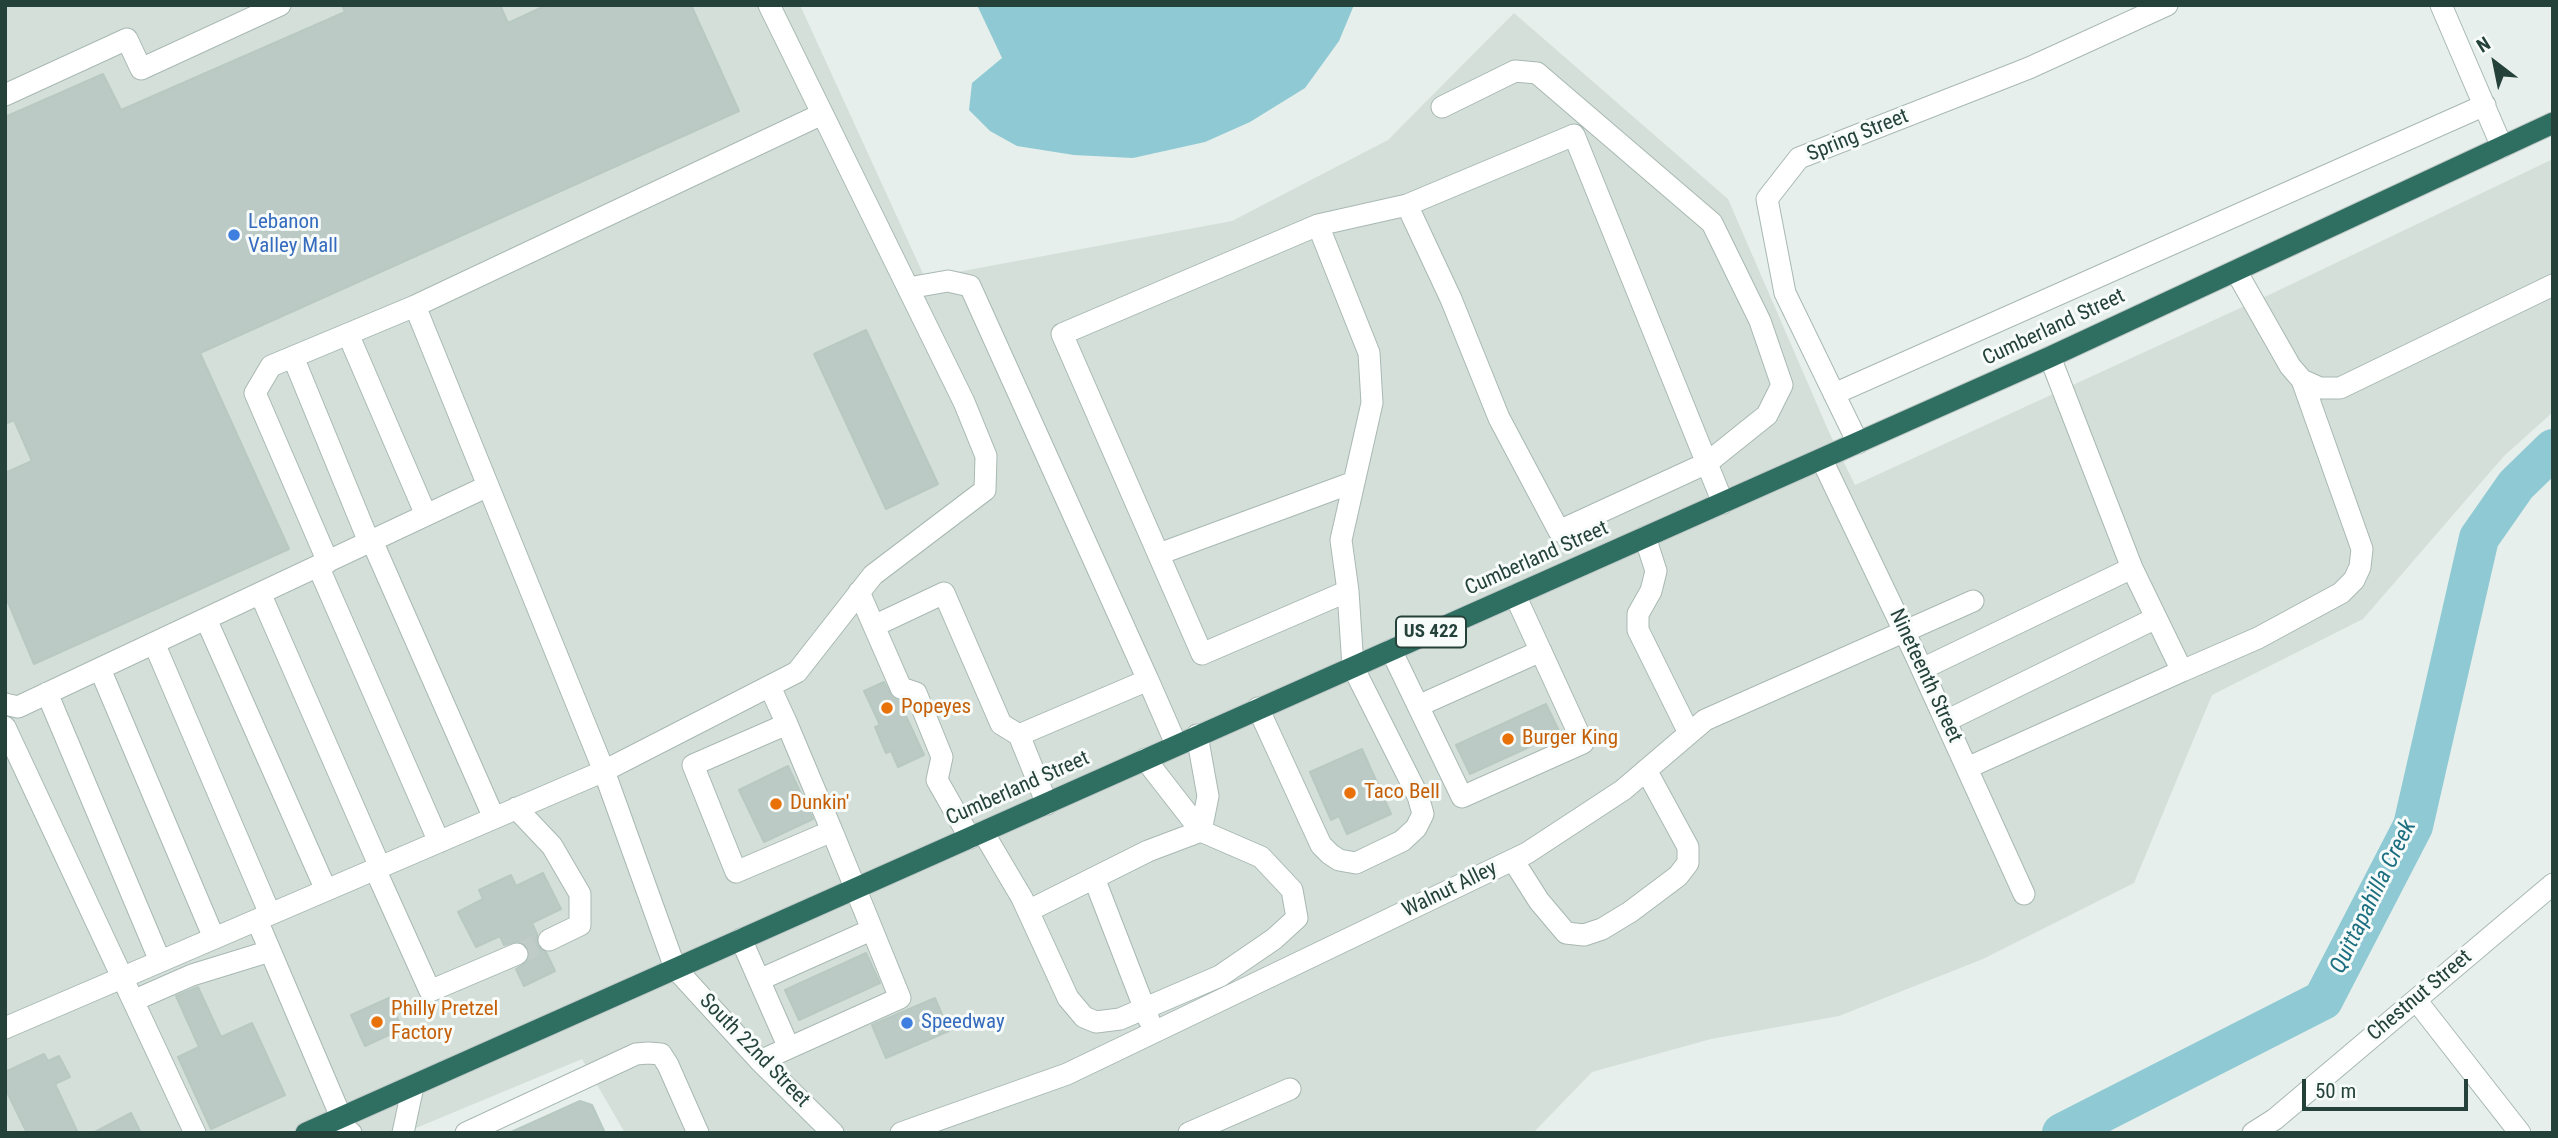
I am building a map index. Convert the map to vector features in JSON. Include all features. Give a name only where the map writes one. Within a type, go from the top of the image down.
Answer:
[{"type":"highway","name":"Cumberland Street","points":[[306,1133],[342,1124],[413,1086],[675,968],[1822,460],[2236,271],[2553,122]]},
{"type":"street","points":[[5,95],[127,39],[141,69],[281,5]]},
{"type":"street","points":[[5,1028],[604,771],[770,687],[797,672],[873,575],[985,490],[986,456],[964,402],[769,5]]},
{"type":"street","name":"Spring Street","points":[[1858,443],[1784,293],[1766,199],[1799,159],[2029,68],[2166,5]]},
{"type":"street","points":[[2441,5],[2502,147]]},
{"type":"street","points":[[1406,205],[1451,299],[1499,418],[1559,531],[1707,463],[1767,415],[1782,385],[1760,320],[1713,223],[1538,73],[1515,71],[1442,107]]},
{"type":"street","points":[[1834,394],[2485,104]]},
{"type":"street","points":[[439,842],[255,393],[271,366],[415,306],[822,114]]},
{"type":"street","points":[[1348,592],[1202,654],[1062,334],[1318,225],[1406,205],[1574,135],[1596,123]]},
{"type":"street","points":[[1574,135],[1723,503]]},
{"type":"street","points":[[1258,708],[1321,845],[1339,860],[1356,863],[1371,857],[1402,841],[1416,828],[1423,814],[1407,770],[1353,667],[1341,540],[1372,403],[1369,353],[1318,225]]},
{"type":"street","points":[[1967,768],[2258,638],[2341,593],[2354,580],[2360,567],[2362,549],[2302,380],[2281,351],[2236,271]]},
{"type":"street","points":[[908,288],[948,281],[970,286],[1176,744]]},
{"type":"street","points":[[2302,380],[2320,388],[2340,388],[2553,285]]},
{"type":"street","points":[[415,306],[604,771],[675,968]]},
{"type":"street","points":[[348,334],[426,515]]},
{"type":"street","points":[[293,357],[371,542],[494,818]]},
{"type":"street","points":[[2050,357],[2133,568],[2182,671]]},
{"type":"street","name":"Nineteenth Street","points":[[1822,460],[1922,669],[2024,894]]},
{"type":"street","points":[[1158,554],[1354,482]]},
{"type":"street","points":[[5,704],[18,707],[488,486]]},
{"type":"street","points":[[1645,537],[1656,571],[1651,591],[1638,614],[1638,630],[1689,733]]},
{"type":"street","points":[[1922,669],[2133,568]]},
{"type":"street","points":[[859,592],[901,688],[916,693],[942,757],[937,780],[1028,911],[1076,1010],[1096,1022],[1120,1019],[1220,976],[1274,939],[1297,918],[1292,890],[1261,857],[1201,831],[1145,758]]},
{"type":"street","points":[[260,593],[430,991],[517,954]]},
{"type":"street","points":[[874,626],[944,593],[1001,724],[1019,735],[1047,804]]},
{"type":"street","points":[[1391,650],[1462,797],[1583,743],[1515,595]]},
{"type":"street","name":"Walnut Alley","points":[[901,1133],[1067,1074],[1513,860],[1623,790],[1705,720],[1973,601]]},
{"type":"street","points":[[1946,721],[2156,618]]},
{"type":"street","points":[[206,619],[326,890]]},
{"type":"street","points":[[154,643],[264,917],[270,951],[342,1124]]},
{"type":"street","points":[[1418,706],[1541,651]]},
{"type":"street","points":[[100,668],[214,938]]},
{"type":"street","points":[[1019,735],[1148,680]]},
{"type":"street","points":[[760,1061],[900,998],[770,687]]},
{"type":"street","points":[[47,693],[160,961]]},
{"type":"street","points":[[787,724],[693,765],[736,872],[832,831]]},
{"type":"street","points":[[5,727],[195,1133]]},
{"type":"street","points":[[1197,735],[1208,796],[1201,831]]},
{"type":"street","points":[[1513,860],[1539,901],[1566,933],[1584,935],[1602,929],[1630,912],[1678,876],[1688,863],[1688,847],[1646,770]]},
{"type":"street","points":[[516,808],[552,846],[580,894],[580,925],[549,940]]},
{"type":"street","points":[[1028,911],[1149,851],[1201,831]]},
{"type":"street","points":[[1094,878],[1154,1032]]},
{"type":"street","name":"Chestnut Street","points":[[2253,1133],[2281,1126],[2416,1000],[2553,884]]},
{"type":"street","points":[[759,980],[871,930]]},
{"type":"street","points":[[741,939],[789,1048]]},
{"type":"street","points":[[135,1000],[192,975],[270,951]]},
{"type":"street","name":"South 22nd Street","points":[[675,968],[820,1129]]},
{"type":"street","points":[[2416,1000],[2520,1133]]},
{"type":"street","points":[[466,1133],[636,1054],[648,1053],[660,1054],[668,1065],[698,1133]]},
{"type":"street","points":[[403,1133],[413,1086]]},
{"type":"street","points":[[1189,1133],[1290,1089]]},
{"type":"shaded area","points":[[5,5],[800,5],[925,278],[1232,221],[1388,140],[1514,13],[1728,199],[1829,432],[1855,485],[2273,293],[2553,159],[2553,412],[2504,456],[2363,619],[2212,695],[2134,883],[1983,959],[1839,1016],[1711,1039],[1592,1072],[1533,1133],[625,1133],[582,1059],[404,1133],[5,1133]]},
{"type":"water","points":[[977,5],[1354,5],[1339,41],[1305,88],[1250,122],[1205,142],[1133,158],[1074,155],[1017,146],[990,131],[969,110],[972,83],[1002,58]]},
{"type":"building","name":"Lebanon Valley Mall","points":[[342,5],[500,5],[508,23],[547,5],[691,5],[739,111],[200,353],[289,549],[34,664],[5,595],[5,473],[32,461],[14,420],[5,424],[5,117],[103,74],[121,110],[345,12]]},
{"type":"building","points":[[866,330],[938,484],[886,509],[814,354]]},
{"type":"building","name":"Popeyes","points":[[884,682],[892,697],[899,701],[924,755],[898,767],[891,751],[886,753],[875,727],[880,725],[864,691]]},
{"type":"building","name":"Burger King","points":[[1546,704],[1560,733],[1470,774],[1456,745]]},
{"type":"building","name":"Taco Bell","points":[[1362,749],[1391,814],[1347,834],[1339,816],[1331,820],[1310,772]]},
{"type":"building","name":"Dunkin'","points":[[788,766],[813,819],[764,842],[739,790]]},
{"type":"building","points":[[543,873],[561,909],[532,923],[537,934],[537,945],[546,952],[555,971],[524,986],[516,969],[527,962],[530,956],[525,944],[518,941],[504,945],[500,936],[476,947],[458,912],[483,899],[479,890],[511,875],[516,886]]},
{"type":"building","points":[[866,953],[880,983],[799,1020],[785,990]]},
{"type":"building","points":[[198,987],[221,1037],[252,1023],[285,1095],[211,1129],[178,1057],[199,1047],[176,996]]},
{"type":"building","name":"Philly Pretzel Factory","points":[[389,998],[402,1029],[365,1046],[351,1015]]},
{"type":"building","points":[[935,998],[949,1031],[886,1058],[872,1025]]},
{"type":"building","points":[[44,1054],[48,1061],[59,1056],[70,1077],[55,1084],[78,1133],[27,1133],[5,1088],[5,1072]]},
{"type":"building","points":[[580,1101],[592,1105],[605,1133],[509,1133]]},
{"type":"building","points":[[131,1113],[141,1133],[93,1133]]},
{"type":"waterway","name":"Quittapahilla Creek","points":[[2062,1133],[2323,1000],[2413,826],[2479,538],[2516,485],[2553,449]]},
{"type":"tunnel","points":[[517,954],[549,940]]},
{"type":"place","name":"Lebanon Valley Mall","points":[[234,235]]},
{"type":"place","name":"Popeyes","points":[[887,708]]},
{"type":"place","name":"Burger King","points":[[1508,739]]},
{"type":"place","name":"Taco Bell","points":[[1350,793]]},
{"type":"place","name":"Dunkin'","points":[[776,804]]},
{"type":"place","name":"Philly Pretzel Factory","points":[[377,1022]]},
{"type":"place","name":"Speedway","points":[[907,1023]]}]
